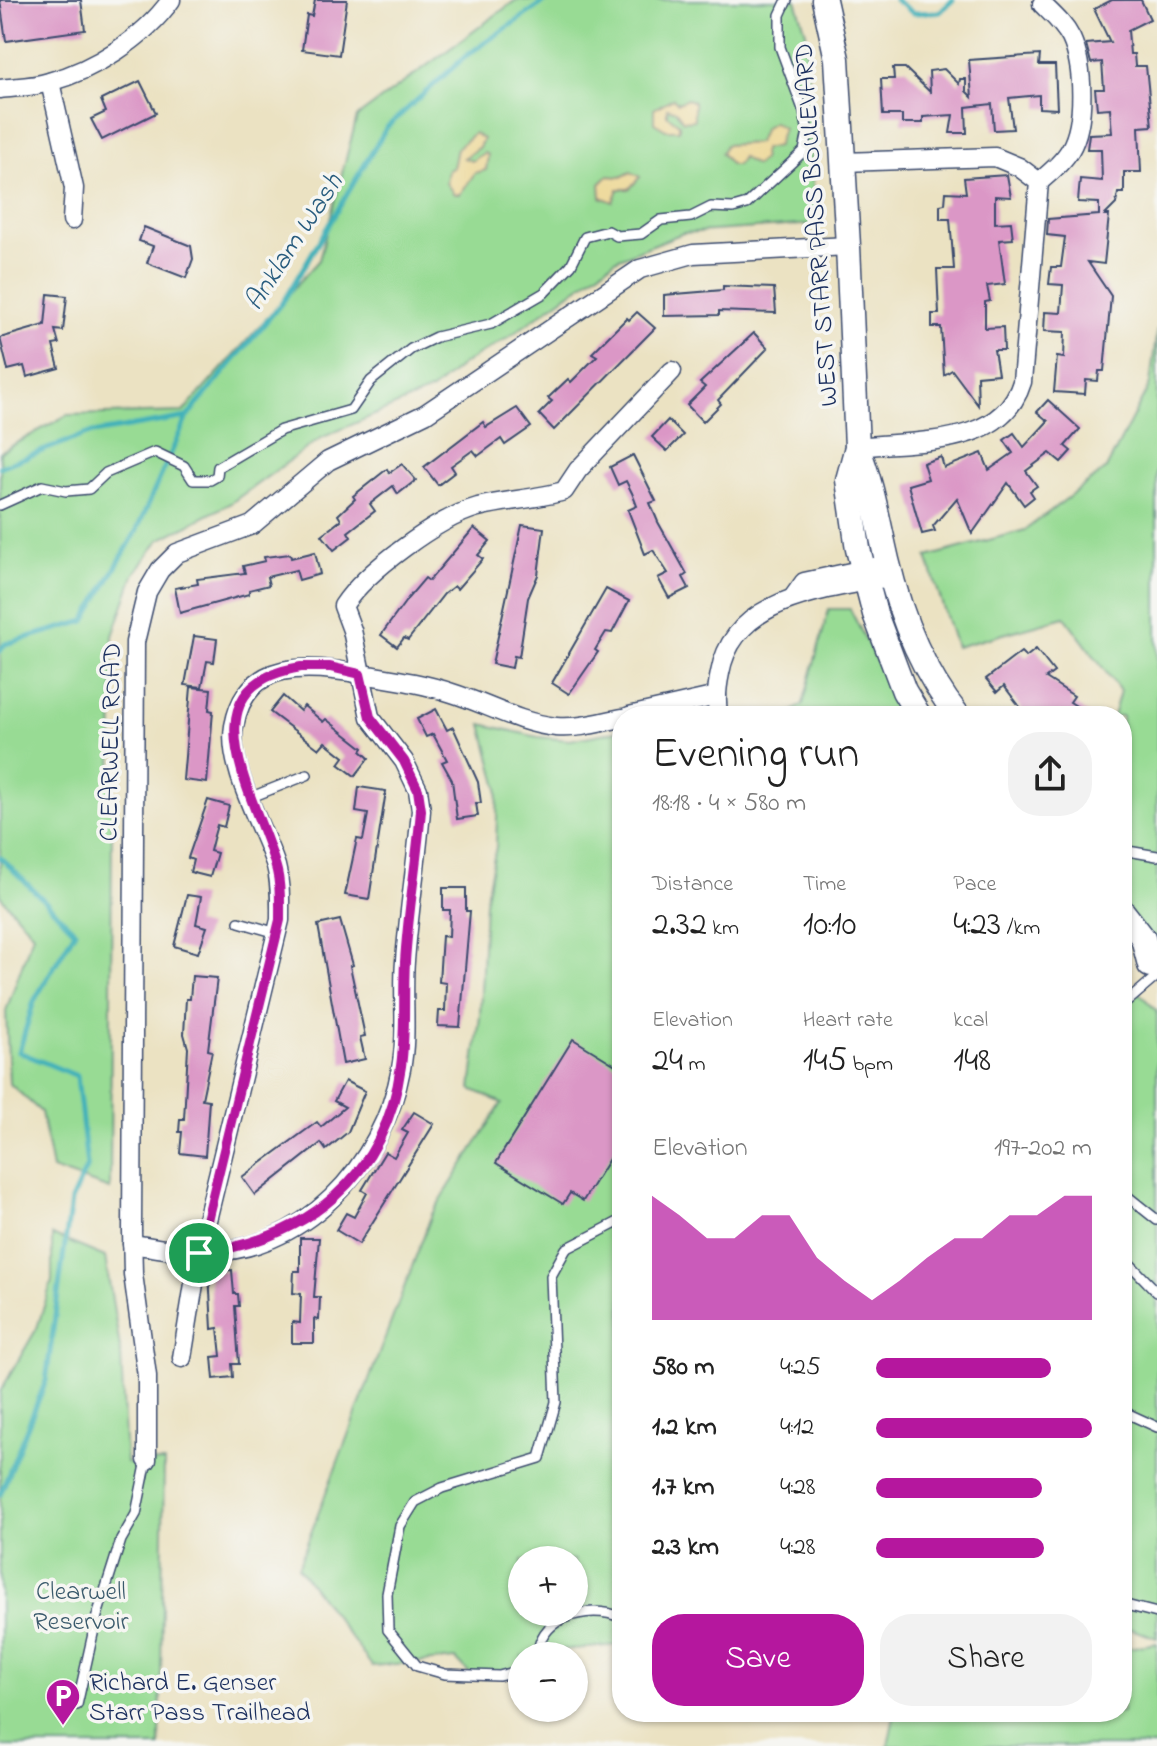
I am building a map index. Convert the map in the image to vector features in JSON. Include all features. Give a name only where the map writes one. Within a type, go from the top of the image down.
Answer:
[{"type":"street","points":[[0,89],[50,82],[97,62],[135,38],[171,0]]},
{"type":"street","name":"WEST STARR PASS BOULEVARD","points":[[824,0],[837,59],[848,246],[857,447],[848,480],[865,576],[887,649],[914,706]]},
{"type":"street","points":[[857,447],[966,435],[984,430],[1011,406],[1022,382],[1039,182],[1070,150],[1077,132],[1079,107],[1077,55],[1062,24],[1042,4]]},
{"type":"street","points":[[50,82],[74,188],[72,220]]},
{"type":"street","points":[[843,162],[995,157],[1019,167],[1039,182]]},
{"type":"street","name":"CLEARWELL ROAD","points":[[147,1460],[147,1376],[132,1244],[135,642],[147,592],[160,570],[177,553],[252,525],[328,461],[425,414],[640,269],[693,254],[848,246]]},
{"type":"street","points":[[132,1244],[199,1253],[241,1248],[273,1237],[322,1207],[342,1190],[365,1161],[385,1125],[405,1034],[405,966],[421,810],[418,790],[404,761],[370,717],[352,630],[343,606],[354,589],[441,524],[474,508],[564,491],[578,470],[672,371]]},
{"type":"street","name":"WEST STARR PASS BOULEVARD","points":[[857,447],[868,472],[890,570],[908,629],[951,706]]},
{"type":"street","points":[[718,706],[722,662],[734,635],[761,612],[794,596],[804,582],[865,576],[890,570]]},
{"type":"street","points":[[182,1358],[199,1253],[277,933],[281,892],[277,869],[239,771],[234,728],[251,691],[271,674],[301,667],[330,667],[431,686],[522,720],[556,727],[612,720]]},
{"type":"street","points":[[673,706],[717,696]]},
{"type":"street","points":[[1132,924],[1143,938],[1155,971]]},
{"type":"street","points":[[1132,952],[1155,971]]},
{"type":"lane","points":[[0,505],[26,490],[42,486],[66,491],[89,489],[106,473],[155,452],[184,466],[193,480],[210,480],[217,476],[218,467],[281,430],[351,410],[371,381],[411,349],[436,337],[491,324],[544,293],[571,265],[585,237],[608,231],[617,236],[641,234],[661,220],[691,217],[711,207],[733,208],[756,199],[804,151],[808,132],[780,47],[780,15],[787,0]]},
{"type":"lane","points":[[249,798],[307,775]]},
{"type":"lane","points":[[1132,852],[1157,856]]},
{"type":"lane","points":[[239,922],[277,933]]},
{"type":"lane","points":[[1132,995],[1155,971]]},
{"type":"lane","points":[[1132,1200],[1157,1220]]},
{"type":"lane","points":[[508,1674],[445,1674],[417,1666],[405,1654],[387,1621],[395,1544],[406,1513],[427,1494],[540,1458],[556,1402],[551,1276],[566,1249],[612,1225]]},
{"type":"lane","points":[[1132,1266],[1157,1292]]},
{"type":"lane","points":[[1132,1416],[1157,1427]]},
{"type":"lane","points":[[77,1705],[97,1616],[121,1540],[136,1514],[147,1460]]},
{"type":"lane","points":[[1132,1607],[1157,1613]]},
{"type":"lane","points":[[540,1642],[562,1618],[605,1611],[612,1614]]},
{"type":"green space","points":[[516,0],[796,0],[806,32],[815,224],[683,233],[617,259],[509,337],[463,364],[432,390],[321,438],[231,503],[159,540],[134,575],[113,636],[110,1189],[52,1169],[41,1112],[9,1083],[6,1011],[33,934],[0,896],[0,452],[67,415],[183,412],[319,260],[357,117]]},
{"type":"green space","points":[[1157,329],[1157,972],[1132,943],[1132,706],[1116,706],[1120,691],[1065,617],[956,647],[927,557],[1025,530],[1106,469],[1150,384]]},
{"type":"green space","points":[[829,609],[850,609],[899,706],[800,706]]},
{"type":"green space","points":[[482,724],[538,737],[570,740],[612,732],[612,1646],[588,1648],[588,1642],[508,1642],[508,1671],[470,1674],[456,1659],[372,1666],[298,1567],[432,1214],[502,1103],[471,1089],[480,1016],[485,902],[496,847],[498,788]]},
{"type":"green space","points":[[1132,986],[1157,1011],[1157,1638],[1132,1629]]},
{"type":"green space","name":"Clearwell Reservoir","points":[[52,1235],[105,1257],[121,1354],[126,1463],[164,1462],[160,1746],[0,1746],[0,1392],[37,1328],[52,1281]]},
{"type":"green space","points":[[1157,1643],[1157,1746],[888,1746],[893,1722],[1132,1722],[1132,1647]]},
{"type":"sand","points":[[673,98],[678,103],[687,99],[694,102],[694,120],[683,121],[676,111],[667,108],[667,115],[679,124],[679,130],[666,130],[654,123],[654,109]]},
{"type":"sand","points":[[773,122],[783,128],[777,146],[764,149],[762,160],[755,166],[742,157],[737,165],[731,165],[721,153],[726,145],[757,143],[765,127]]},
{"type":"sand","points":[[474,133],[483,139],[479,147],[464,158],[472,161],[484,153],[488,155],[486,170],[475,173],[460,194],[454,194],[446,183],[448,170],[453,168],[457,148]]},
{"type":"sand","points":[[631,172],[640,177],[629,189],[618,189],[613,202],[601,197],[600,184],[608,176],[621,177]]},
{"type":"building","points":[[0,0],[81,0],[85,30],[6,41]]},
{"type":"building","points":[[315,0],[347,0],[339,55],[302,50],[307,15],[312,16]]},
{"type":"building","points":[[1112,0],[1141,0],[1150,19],[1128,30],[1130,54],[1134,54],[1135,66],[1146,66],[1152,126],[1139,127],[1141,172],[1124,172],[1124,193],[1118,193],[1116,204],[1105,215],[1109,215],[1104,264],[1088,262],[1111,296],[1104,371],[1099,371],[1098,381],[1086,380],[1085,394],[1054,392],[1057,357],[1064,358],[1065,332],[1044,331],[1045,312],[1061,313],[1063,285],[1049,284],[1051,267],[1061,267],[1065,237],[1047,235],[1048,219],[1099,215],[1099,203],[1078,202],[1080,179],[1102,181],[1101,149],[1087,149],[1089,134],[1112,133],[1110,108],[1097,109],[1095,89],[1104,89],[1102,62],[1091,63],[1086,44],[1110,42],[1094,9]]},
{"type":"building","points":[[1040,55],[1039,65],[1055,65],[1057,109],[1039,108],[1039,95],[1009,98],[1013,129],[994,130],[992,104],[966,107],[967,133],[950,133],[953,115],[923,117],[923,123],[902,123],[902,115],[883,115],[881,79],[894,79],[893,68],[905,68],[930,92],[929,71],[944,69],[959,84],[960,79],[966,79],[966,91],[972,97],[969,60]]},
{"type":"building","points":[[140,81],[156,113],[102,140],[91,119],[106,112],[101,100]]},
{"type":"building","points":[[1007,175],[1011,197],[995,196],[995,223],[1011,222],[1013,239],[999,240],[1005,284],[987,286],[990,301],[985,302],[985,328],[1003,327],[1004,350],[994,350],[998,374],[977,376],[978,405],[952,370],[944,375],[941,327],[932,327],[932,314],[939,314],[937,269],[954,269],[950,219],[940,219],[940,205],[945,204],[946,192],[966,193],[964,178]]},
{"type":"building","points":[[144,227],[191,246],[193,259],[186,278],[147,263],[153,246],[139,241]]},
{"type":"building","points":[[723,286],[774,288],[776,313],[719,311],[719,315],[664,316],[664,295],[723,290]]},
{"type":"building","points":[[48,294],[67,296],[63,331],[55,330],[59,344],[53,345],[59,368],[27,377],[24,366],[8,370],[0,338],[45,325]]},
{"type":"building","points":[[637,312],[655,328],[554,430],[539,414],[552,401],[548,398],[568,379],[571,382],[597,356],[592,353]]},
{"type":"building","points":[[754,333],[768,348],[718,400],[721,404],[703,422],[687,405],[705,387],[700,383]]},
{"type":"building","points":[[1048,400],[1080,429],[1065,446],[1071,451],[1061,462],[1050,453],[1026,471],[1037,486],[1030,491],[1034,497],[1024,505],[1008,483],[972,534],[957,498],[933,526],[935,531],[922,534],[908,485],[928,479],[923,463],[941,457],[944,468],[982,453],[989,470],[1013,453],[1004,440],[1014,433],[1024,447],[1048,421],[1037,412]]},
{"type":"building","points":[[517,408],[531,427],[505,445],[501,439],[478,456],[473,450],[451,466],[455,472],[438,485],[424,467],[483,422],[486,427]]},
{"type":"building","points":[[668,420],[683,435],[667,451],[652,437]]},
{"type":"building","points":[[633,455],[656,501],[650,503],[658,522],[687,574],[683,577],[689,588],[669,598],[658,578],[668,573],[653,550],[645,554],[628,510],[637,506],[632,493],[626,481],[618,485],[610,467]]},
{"type":"building","points":[[402,464],[416,480],[398,494],[393,486],[370,504],[375,511],[348,532],[351,537],[334,550],[322,535],[341,520],[338,515],[355,499],[353,496],[387,469],[389,473]]},
{"type":"building","points":[[522,525],[544,528],[538,575],[528,598],[519,657],[514,656],[512,668],[492,664]]},
{"type":"building","points":[[474,528],[490,541],[478,555],[483,559],[457,589],[454,586],[444,594],[408,640],[404,638],[397,647],[381,635],[425,578],[429,581]]},
{"type":"building","points":[[315,552],[320,574],[299,580],[296,570],[267,577],[269,585],[249,590],[249,594],[180,613],[175,588],[198,584],[197,579],[245,573],[243,566],[265,561],[264,557],[290,554],[291,558]]},
{"type":"building","points":[[606,589],[629,601],[612,633],[606,632],[595,650],[598,652],[569,694],[552,683]]},
{"type":"building","points":[[194,636],[217,639],[214,662],[207,661],[202,687],[185,685]]},
{"type":"building","points":[[1036,649],[1054,672],[1046,678],[1074,696],[1070,702],[1076,706],[1019,706],[1004,686],[997,692],[986,679],[1021,652],[1026,657]]},
{"type":"building","points":[[191,687],[211,689],[209,710],[213,711],[207,783],[183,780]]},
{"type":"building","points":[[283,696],[300,711],[304,706],[323,722],[326,719],[363,748],[361,751],[369,758],[355,776],[339,764],[344,757],[325,742],[319,749],[270,712]]},
{"type":"building","points":[[436,709],[447,730],[453,727],[478,782],[481,803],[476,803],[478,816],[457,819],[452,780],[442,762],[447,760],[433,734],[426,737],[417,719]]},
{"type":"building","points":[[359,787],[386,791],[369,899],[345,895],[357,839],[363,840],[368,814],[356,812]]},
{"type":"building","points":[[208,800],[229,806],[224,827],[217,825],[213,839],[210,851],[217,853],[210,877],[190,872],[193,860],[188,858]]},
{"type":"building","points":[[443,888],[466,888],[466,911],[470,911],[460,1027],[438,1026],[439,1011],[445,1011],[446,983],[439,982],[442,936],[449,937],[450,910],[443,910]]},
{"type":"building","points":[[187,895],[201,897],[196,924],[207,927],[198,953],[174,946]]},
{"type":"building","points":[[340,920],[353,965],[350,966],[365,1036],[360,1037],[365,1059],[343,1064],[318,925]]},
{"type":"building","points":[[192,976],[217,978],[208,1050],[212,1051],[202,1099],[209,1100],[205,1156],[180,1153],[182,1132],[179,1132],[180,1119],[184,1119],[188,1048],[184,1034],[186,999],[190,999]]},
{"type":"building","points":[[573,1039],[612,1063],[612,1154],[583,1201],[570,1193],[563,1204],[496,1163]]},
{"type":"building","points":[[345,1081],[365,1091],[348,1132],[326,1150],[321,1143],[255,1195],[242,1177],[317,1122],[321,1127],[345,1107],[334,1101]]},
{"type":"building","points":[[414,1112],[434,1124],[359,1244],[336,1230],[346,1213],[354,1217],[367,1193],[362,1190],[385,1152],[394,1157],[408,1133],[402,1130]]},
{"type":"building","points":[[300,1238],[319,1238],[314,1297],[320,1297],[319,1320],[314,1319],[314,1343],[292,1343],[292,1322],[300,1323],[301,1294],[293,1293],[294,1271],[300,1271]]},
{"type":"building","points":[[232,1270],[234,1294],[238,1294],[239,1306],[235,1306],[239,1364],[232,1364],[233,1377],[214,1379],[212,1357],[221,1356],[218,1328],[212,1329],[209,1272]]},
{"type":"waterway","name":"Anklam Wash","points":[[0,467],[87,434],[187,417],[284,300],[387,127],[467,55],[547,0]]},
{"type":"waterway","name":"Anklam Wash","points":[[895,0],[913,13],[940,12],[953,0]]},
{"type":"waterway","points":[[0,651],[5,644],[85,621],[136,532],[187,417]]},
{"type":"waterway","points":[[0,857],[75,931],[34,1001],[19,1052],[77,1076],[87,1166],[71,1201],[46,1381],[0,1495]]},
{"type":"place","name":"Richard E. Genser Starr Pass Trailhead","points":[[63,1727]]},
{"type":"route","points":[[301,667],[330,667],[360,674],[370,717],[404,761],[418,790],[421,810],[405,966],[405,1034],[401,1069],[385,1125],[365,1161],[342,1190],[301,1223],[273,1237],[241,1248],[199,1253],[280,920],[281,892],[277,869],[239,771],[234,728],[243,702],[271,674],[301,667]]}]
